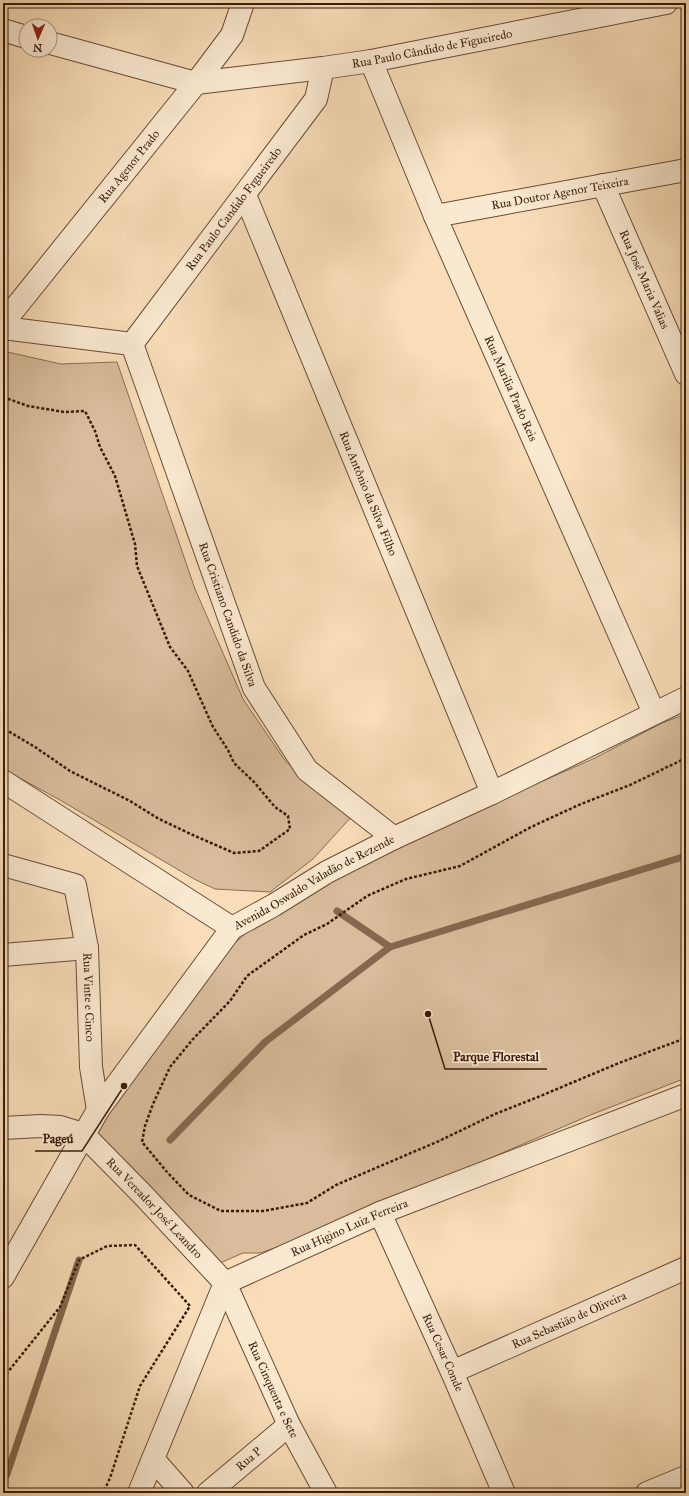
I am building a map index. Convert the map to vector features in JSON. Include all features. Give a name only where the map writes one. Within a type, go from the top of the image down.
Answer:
[{"type":"street","name":"Rua Agenor Prado","points":[[3,323],[196,83],[232,35],[243,3]]},
{"type":"street","name":"Rua Paulo Cândido de Figueiredo","points":[[196,83],[371,61],[666,3]]},
{"type":"street","points":[[3,30],[18,34]]},
{"type":"street","points":[[58,45],[196,83]]},
{"type":"street","name":"Rua Marilia Prado Reis","points":[[371,61],[435,216],[654,714]]},
{"type":"street","name":"Rua Paulo Candido Frgueiredo","points":[[132,344],[316,99],[323,68]]},
{"type":"street","name":"Rua Doutor Agenor Teixeira","points":[[435,216],[686,170]]},
{"type":"street","name":"Rua José Maria Valias","points":[[603,185],[686,374]]},
{"type":"street","name":"Rua Antônio da Silva Filho","points":[[245,195],[492,793]]},
{"type":"street","points":[[3,328],[132,344]]},
{"type":"street","name":"Rua Cristiano Candido da Silva","points":[[132,344],[254,688],[307,770],[394,838]]},
{"type":"street","name":"Avenida Oswaldo Valadão de Rezende","points":[[3,1277],[98,1110],[232,928],[274,905],[327,872],[394,838],[492,793],[686,698]]},
{"type":"street","points":[[3,781],[232,928]]},
{"type":"street","name":"Rua Vinte e Cinco","points":[[3,865],[76,885],[87,948],[91,1067],[98,1110]]},
{"type":"street","points":[[3,955],[87,948]]},
{"type":"street","name":"Rua Higino Luiz Ferreira","points":[[225,1283],[380,1213],[686,1095]]},
{"type":"street","points":[[3,1128],[41,1126],[60,1127],[83,1134]]},
{"type":"street","name":"Rua Vereador José Leandro","points":[[83,1134],[143,1195],[225,1283]]},
{"type":"street","name":"Rua Cesar Conde","points":[[380,1213],[452,1372],[504,1493]]},
{"type":"street","name":"Rua Sebastião de Oliveira","points":[[452,1372],[686,1268]]},
{"type":"street","points":[[139,1493],[225,1283]]},
{"type":"street","name":"Rua Cinquenta e Sete","points":[[225,1283],[289,1425],[326,1493]]},
{"type":"street","name":"Rua P","points":[[208,1493],[289,1425]]},
{"type":"street","points":[[153,1459],[183,1493]]},
{"type":"street","points":[[647,1493],[686,1477]]},
{"type":"path","points":[[3,397],[28,406],[64,412],[85,411],[95,431],[100,447],[115,476],[135,544],[137,566],[170,647],[188,672],[213,727],[228,750],[234,763],[254,782],[275,808],[288,816],[290,829],[259,851],[234,853],[159,819],[130,801],[70,770],[3,728]]},
{"type":"path","points":[[686,758],[630,785],[581,804],[531,827],[460,866],[406,879],[367,896],[327,924],[304,935],[247,976],[230,1001],[193,1039],[170,1068],[152,1104],[142,1142],[189,1195],[221,1211],[263,1211],[307,1203],[336,1185],[495,1114],[538,1098],[619,1063],[686,1038]]},
{"type":"path","points":[[3,1378],[60,1307],[79,1260],[107,1246],[135,1245],[190,1306],[140,1386],[110,1478],[103,1493]]},
{"type":"shaded area","points":[[3,351],[61,364],[117,362],[195,589],[243,699],[286,762],[345,807],[353,815],[313,859],[270,892],[215,889],[194,879],[60,800],[3,769]]},
{"type":"shaded area","points":[[686,714],[686,1078],[593,1114],[311,1235],[260,1253],[243,1253],[211,1267],[93,1139],[114,1105],[220,956],[253,927],[320,884],[431,830],[595,758],[662,723]]},
{"type":"waterway","points":[[170,1140],[265,1042],[390,947],[686,856]]},
{"type":"waterway","points":[[337,911],[390,947]]},
{"type":"waterway","points":[[3,1480],[7,1474],[79,1260]]},
{"type":"place","name":"Parque Florestal","points":[[428,1014]]},
{"type":"place","name":"Pageú","points":[[124,1086]]}]
